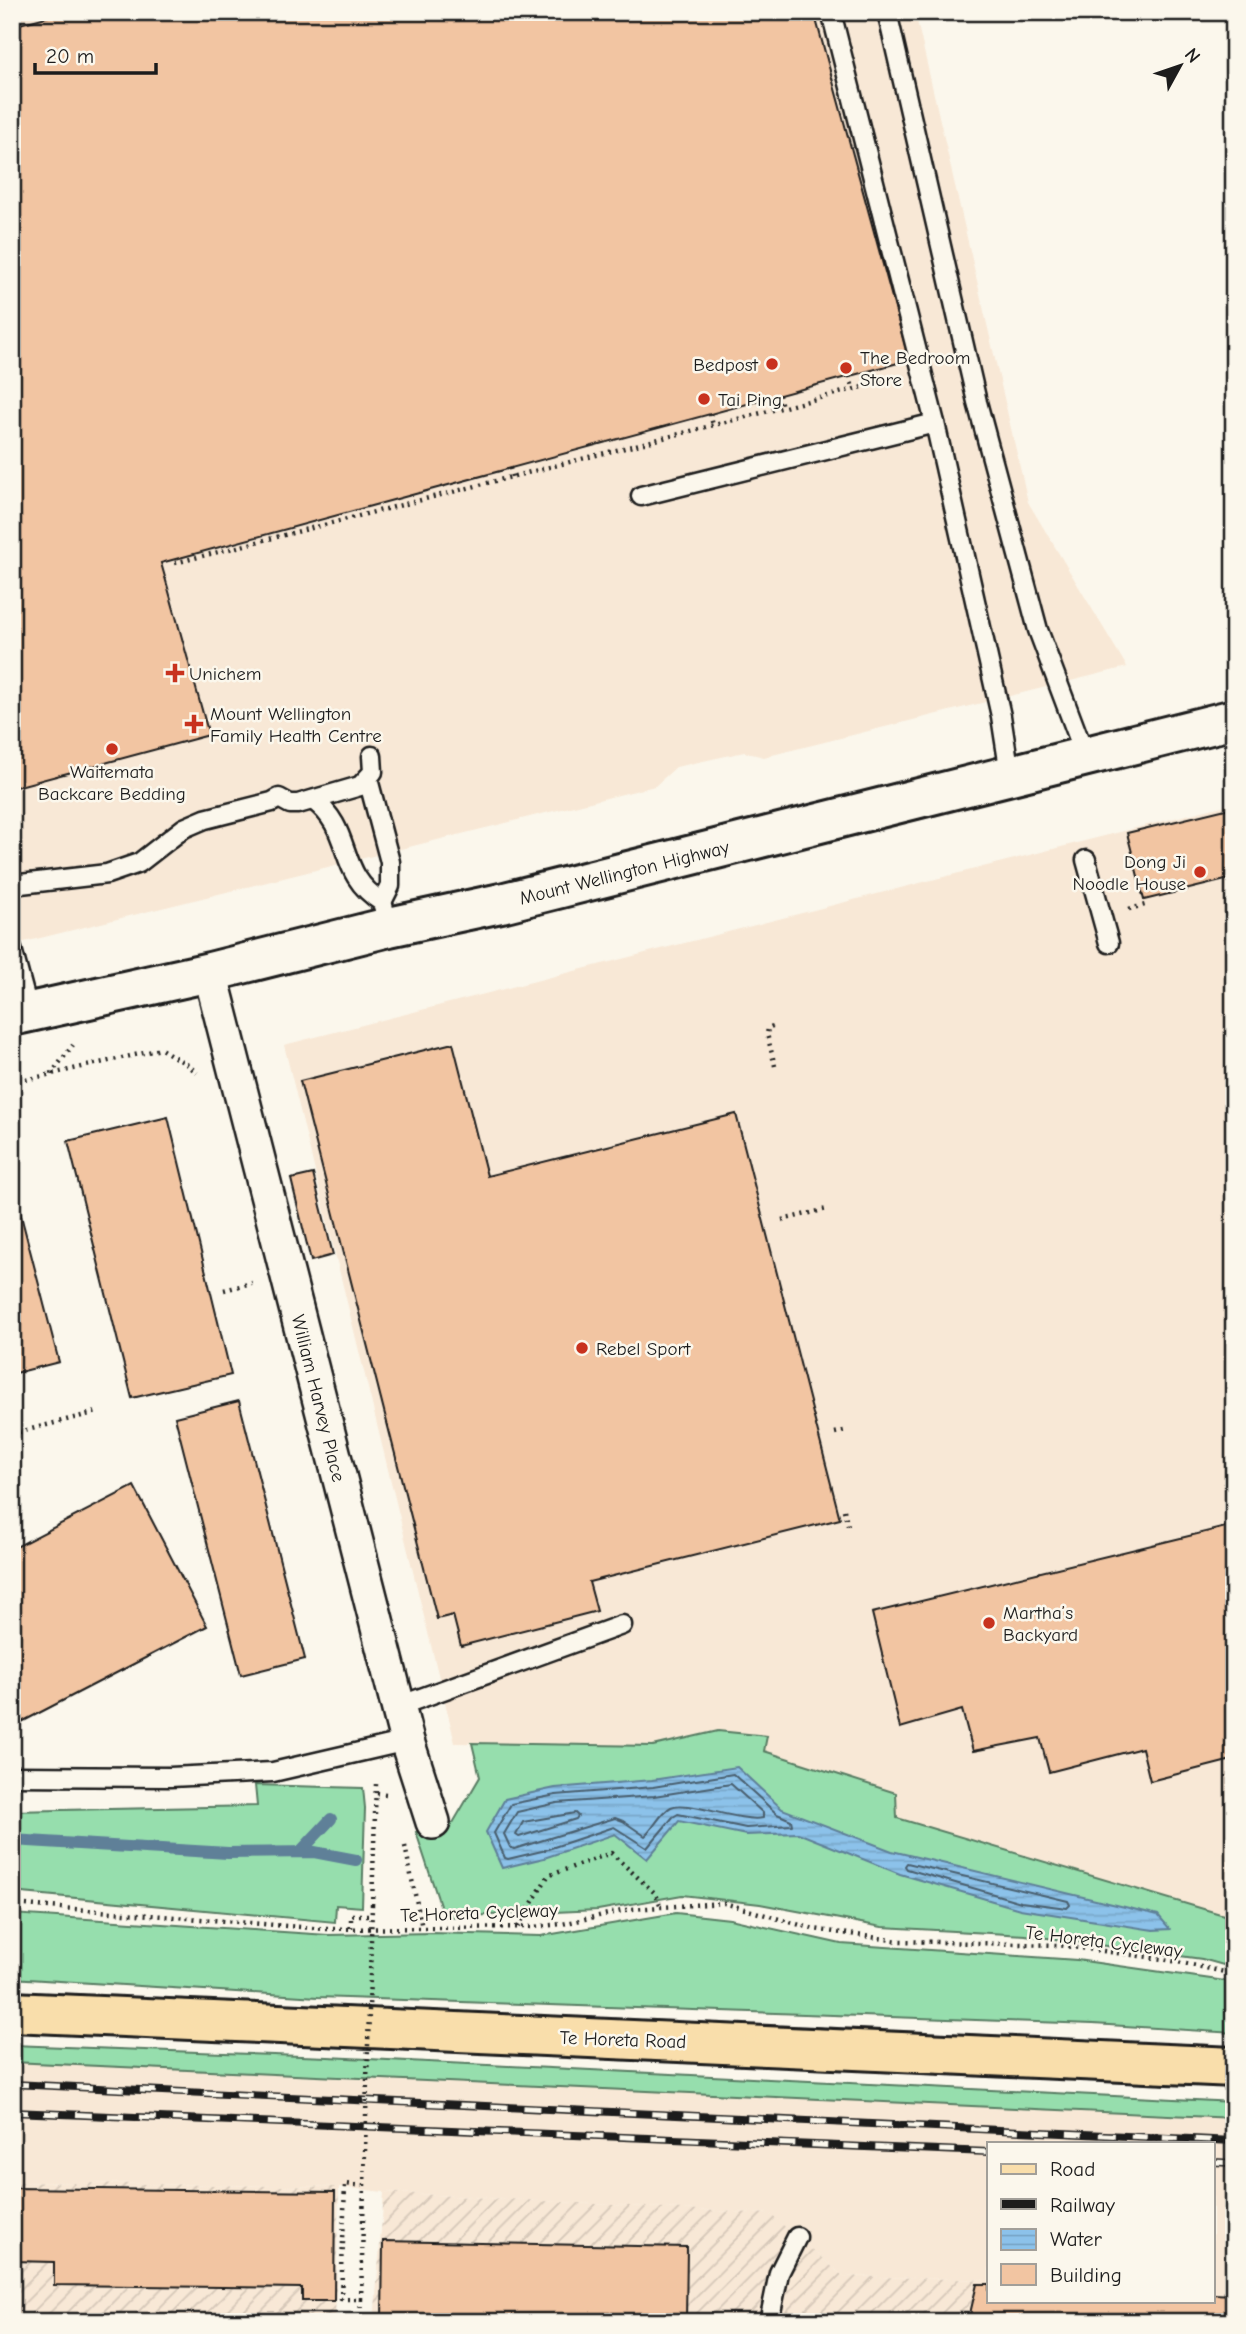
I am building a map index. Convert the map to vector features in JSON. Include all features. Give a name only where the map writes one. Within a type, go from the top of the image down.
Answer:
[{"type":"main road","name":"Mount Wellington Highway","points":[[21,1014],[209,972],[386,915],[541,893],[1234,719]]},
{"type":"main road","name":"Te Horeta Road","points":[[12,2012],[1234,2067]]},
{"type":"street","name":"William Harvey Place","points":[[209,972],[407,1741],[433,1822]]},
{"type":"lane","points":[[831,12],[935,423],[1001,716],[1010,774]]},
{"type":"lane","points":[[887,12],[977,402],[1038,630],[1085,755]]},
{"type":"lane","points":[[641,496],[935,423]]},
{"type":"lane","points":[[12,885],[107,874],[139,863],[184,828],[205,819],[271,803],[279,798],[290,804],[299,804],[359,786],[373,772],[372,756]]},
{"type":"lane","points":[[368,779],[390,862],[386,915]]},
{"type":"lane","points":[[313,800],[334,821],[357,880],[386,915]]},
{"type":"lane","points":[[1086,860],[1109,943]]},
{"type":"lane","points":[[12,949],[21,1014]]},
{"type":"lane","points":[[399,1706],[622,1625]]},
{"type":"lane","points":[[12,1776],[170,1777],[273,1772],[407,1741]]},
{"type":"lane","points":[[769,2322],[779,2273],[797,2237]]},
{"type":"path","points":[[850,376],[853,389]]},
{"type":"path","points":[[175,563],[902,377]]},
{"type":"path","points":[[779,395],[782,407]]},
{"type":"path","points":[[710,414],[713,425]]},
{"type":"path","points":[[510,468],[512,477]]},
{"type":"path","points":[[775,1066],[767,1034],[768,1028],[777,1024]]},
{"type":"path","points":[[12,1083],[161,1049],[188,1065],[206,1082]]},
{"type":"path","points":[[51,1073],[62,1059]]},
{"type":"path","points":[[782,1220],[827,1209]]},
{"type":"path","points":[[224,1290],[257,1282]]},
{"type":"path","points":[[12,1434],[97,1412]]},
{"type":"path","points":[[835,1433],[844,1431]]},
{"type":"path","points":[[844,1510],[848,1526]]},
{"type":"path","points":[[360,2322],[376,1784]]},
{"type":"path","points":[[377,1793],[396,1795]]},
{"type":"path","points":[[403,1835],[422,1928]]},
{"type":"path","points":[[518,1927],[548,1876],[611,1853],[656,1894],[661,1907]]},
{"type":"path","name":"Te Horeta Cycleway","points":[[12,1904],[325,1929],[518,1927],[562,1924],[631,1909],[724,1903],[814,1929],[899,1941],[1057,1945],[1163,1959],[1234,1974]]},
{"type":"path","points":[[351,1928],[351,1915],[372,1915]]},
{"type":"path","points":[[361,2299],[341,2300],[345,2185],[363,2186]]},
{"type":"shaded area","points":[[12,12],[915,12],[1028,502],[1127,667],[764,757],[744,752],[676,767],[655,786],[12,945]]},
{"type":"shaded area","points":[[1234,803],[1234,1918],[897,1818],[895,1793],[764,1751],[767,1736],[718,1731],[653,1746],[455,1743],[284,1045]]},
{"type":"shaded area","points":[[12,2062],[1234,2118],[1234,2287],[1214,2287],[1214,2142],[987,2142],[987,2280],[843,2276],[769,2214],[384,2192],[339,2187],[12,2182]]},
{"type":"shaded area","points":[[12,2182],[339,2187],[335,2322],[21,2322],[12,2319]]},
{"type":"shaded area","points":[[384,2192],[770,2214],[843,2276],[987,2280],[987,2302],[1214,2302],[1214,2287],[1234,2287],[1234,2322],[374,2322]]},
{"type":"green space","points":[[718,1731],[767,1736],[764,1751],[896,1793],[897,1818],[1234,1918],[1234,1968],[1202,1959],[1025,1935],[882,1927],[760,1904],[682,1895],[598,1910],[444,1917],[416,1832],[453,1823],[480,1777],[472,1743],[653,1746]]},
{"type":"green space","points":[[255,1785],[363,1788],[365,1808],[362,1907],[336,1905],[335,1922],[12,1892],[12,1811],[257,1806]]},
{"type":"green space","points":[[676,1913],[730,1919],[841,1944],[1077,1960],[1225,1981],[1234,1984],[1234,2033],[1093,2024],[318,1997],[12,1978],[12,1914],[328,1935],[431,1933],[541,1936]]},
{"type":"green space","points":[[12,2045],[328,2057],[1234,2102],[1234,2118],[12,2062]]},
{"type":"water","points":[[737,1767],[782,1809],[892,1851],[1158,1915],[1170,1929],[1153,1930],[1020,1909],[900,1874],[798,1833],[746,1835],[679,1821],[647,1859],[615,1834],[544,1858],[502,1868],[486,1832],[505,1799],[555,1788],[652,1780]]},
{"type":"building","points":[[65,12],[814,12],[909,360],[161,563],[209,735],[12,788],[12,26]]},
{"type":"building","points":[[1234,807],[1234,878],[1144,900],[1127,833]]},
{"type":"building","name":"Rebel Sport","points":[[453,1043],[487,1176],[736,1114],[840,1519],[589,1582],[597,1611],[461,1646],[453,1615],[437,1619],[300,1081]]},
{"type":"building","points":[[168,1117],[231,1375],[132,1398],[68,1141]]},
{"type":"building","points":[[313,1174],[333,1255],[311,1261],[291,1179]]},
{"type":"building","points":[[17,1200],[59,1362],[12,1374],[12,1201]]},
{"type":"building","points":[[239,1401],[305,1659],[241,1675],[175,1417]]},
{"type":"building","points":[[134,1486],[207,1626],[12,1727],[12,1549]]},
{"type":"building","points":[[1234,1525],[1234,1768],[1232,1760],[1150,1781],[1142,1748],[1049,1772],[1040,1738],[973,1751],[962,1710],[900,1728],[872,1613]]},
{"type":"building","points":[[12,2188],[335,2192],[334,2301],[302,2301],[302,2288],[54,2285],[54,2262],[12,2261]]},
{"type":"building","points":[[383,2241],[687,2247],[686,2322],[382,2322]]},
{"type":"building","points":[[977,2284],[987,2284],[987,2302],[1214,2302],[1214,2294],[1234,2295],[1234,2322],[968,2322]]},
{"type":"waterway","points":[[300,1852],[331,1819]]},
{"type":"waterway","points":[[12,1840],[228,1853],[314,1852],[356,1860]]},
{"type":"railway","points":[[12,2084],[1234,2141]]},
{"type":"railway","points":[[12,2112],[987,2152]]},
{"type":"railway","points":[[1214,2162],[1234,2163]]},
{"type":"place","name":"Bedpost","points":[[772,364]]},
{"type":"place","name":"The Bedroom Store","points":[[846,368]]},
{"type":"place","name":"Tai Ping","points":[[704,399]]},
{"type":"place","name":"Unichem","points":[[175,673]]},
{"type":"place","name":"Mount Wellington Family Health Centre","points":[[194,724]]},
{"type":"place","name":"Waitemata Backcare Bedding","points":[[112,749]]},
{"type":"place","name":"Dong Ji Noodle House","points":[[1200,872]]},
{"type":"place","name":"Rebel Sport","points":[[582,1348]]},
{"type":"place","name":"Martha’s Backyard","points":[[989,1623]]}]
